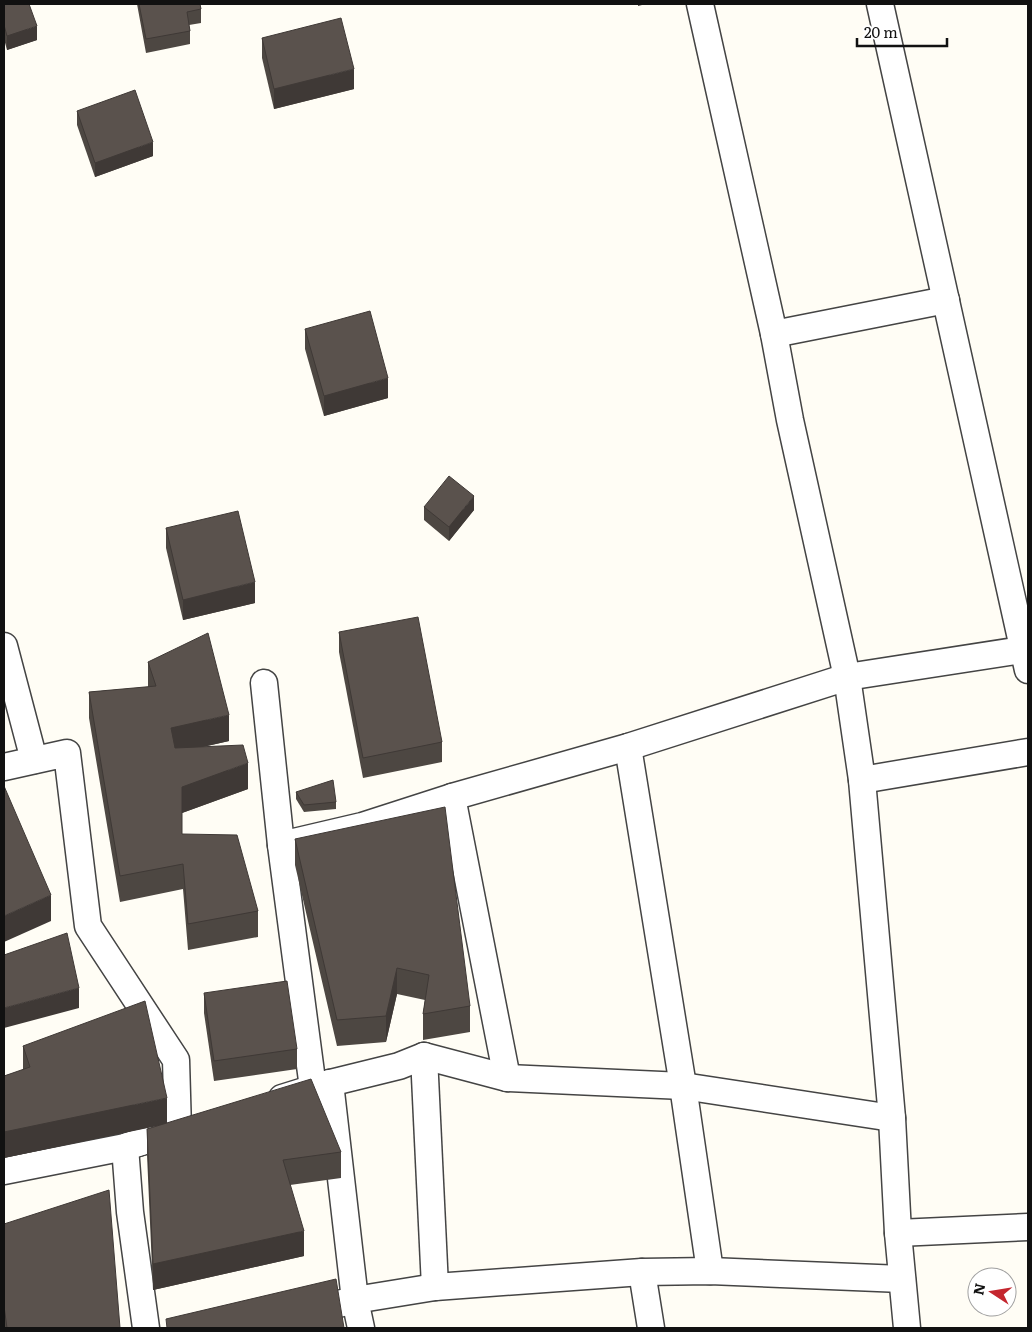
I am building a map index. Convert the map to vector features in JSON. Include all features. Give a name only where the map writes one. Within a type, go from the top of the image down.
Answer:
[{"type":"street","points":[[700,4],[774,334],[792,430],[846,677],[862,780],[892,1118],[898,1233],[907,1328]]},
{"type":"street","points":[[281,845],[362,826],[452,797],[628,747],[846,677],[1027,656],[880,4]]},
{"type":"street","points":[[774,334],[946,300]]},
{"type":"street","points":[[5,656],[34,760]]},
{"type":"street","points":[[264,683],[281,845],[361,1328]]},
{"type":"street","points":[[628,747],[683,1086],[710,1271]]},
{"type":"street","points":[[862,780],[1028,752]]},
{"type":"street","points":[[4,767],[67,753],[78,930],[176,1060],[178,1130],[125,1147]]},
{"type":"street","points":[[452,797],[508,1078]]},
{"type":"street","points":[[257,1106],[322,1085],[399,1066],[424,1056],[508,1078],[683,1086],[892,1118]]},
{"type":"street","points":[[424,1056],[435,1287]]},
{"type":"street","points":[[4,1171],[125,1147],[200,1124]]},
{"type":"street","points":[[125,1147],[119,1214],[146,1328]]},
{"type":"street","points":[[898,1233],[1028,1227]]},
{"type":"street","points":[[237,1328],[356,1300],[435,1287],[642,1272],[710,1271],[902,1280]]},
{"type":"street","points":[[642,1272],[651,1328]]},
{"type":"building","points":[[4,4],[29,4],[37,26],[7,36],[4,25]]},
{"type":"building","points":[[139,4],[200,4],[201,9],[187,12],[190,31],[146,39]]},
{"type":"building","points":[[341,18],[354,69],[274,89],[262,38]]},
{"type":"building","points":[[135,90],[153,142],[95,163],[77,111]]},
{"type":"building","points":[[370,311],[388,378],[324,396],[305,329]]},
{"type":"building","points":[[449,476],[474,496],[449,527],[424,507]]},
{"type":"building","points":[[238,511],[255,582],[183,600],[166,528]]},
{"type":"building","points":[[418,617],[442,742],[363,758],[339,632]]},
{"type":"building","points":[[208,633],[229,715],[171,728],[175,748],[243,745],[248,763],[182,787],[182,834],[237,835],[258,911],[188,924],[183,864],[120,876],[89,692],[156,686],[148,662]]},
{"type":"building","points":[[333,780],[336,802],[304,805],[296,792]]},
{"type":"building","points":[[4,786],[51,895],[4,916]]},
{"type":"building","points":[[445,807],[470,1006],[423,1014],[429,975],[397,968],[386,1016],[337,1020],[295,839]]},
{"type":"building","points":[[67,933],[79,988],[4,1008],[4,955]]},
{"type":"building","points":[[287,981],[297,1049],[214,1061],[204,993]]},
{"type":"building","points":[[145,1001],[167,1098],[4,1132],[4,1076],[30,1067],[23,1046]]},
{"type":"building","points":[[311,1079],[341,1152],[283,1160],[304,1231],[153,1264],[147,1129]]},
{"type":"building","points":[[109,1190],[120,1328],[7,1328],[4,1306],[4,1224]]},
{"type":"building","points":[[336,1279],[344,1328],[167,1328],[166,1319]]}]
